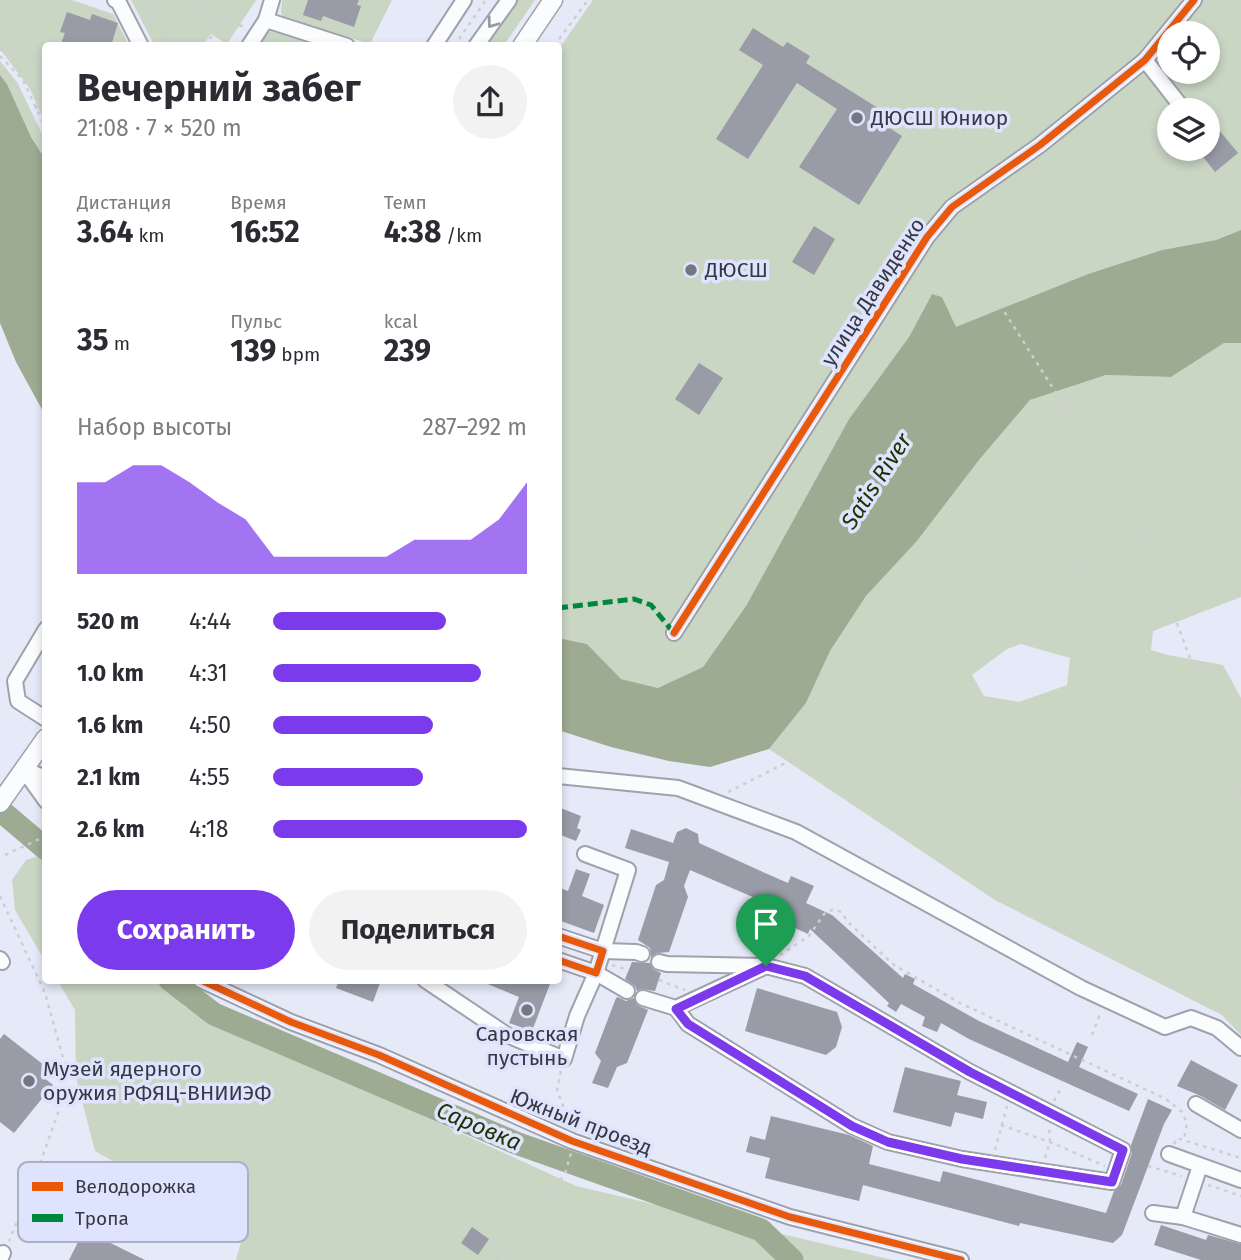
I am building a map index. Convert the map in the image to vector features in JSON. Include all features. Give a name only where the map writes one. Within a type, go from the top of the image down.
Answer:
[{"type":"main road","points":[[525,42],[553,0]]},
{"type":"main road","points":[[0,803],[12,785],[33,764],[42,746]]},
{"type":"street","points":[[115,0],[139,42]]},
{"type":"street","points":[[251,42],[272,0]]},
{"type":"street","points":[[437,42],[464,0]]},
{"type":"street","points":[[479,42],[509,0]]},
{"type":"street","name":"улица Давиденко","points":[[674,633],[927,237],[952,207],[1040,145],[1145,60],[1195,0]]},
{"type":"street","points":[[262,25],[331,42]]},
{"type":"street","points":[[1145,60],[1175,98]]},
{"type":"street","points":[[42,636],[15,681],[18,701],[42,716]]},
{"type":"street","points":[[33,764],[42,790]]},
{"type":"street","points":[[562,776],[678,788],[796,832],[1105,1001],[1165,1027],[1191,1018],[1217,1028],[1241,1048]]},
{"type":"street","points":[[431,984],[507,1035],[564,1059],[577,1016],[596,973],[628,870],[585,854]]},
{"type":"street","points":[[562,937],[603,951],[642,954]]},
{"type":"street","points":[[562,961],[596,973],[627,991]]},
{"type":"street","points":[[643,998],[676,1009],[688,1024],[852,1126],[888,1142],[991,1164],[1112,1182],[1123,1150],[970,1072],[805,976],[766,966],[659,962]]},
{"type":"street","points":[[676,1009],[766,966]]},
{"type":"street","name":"Южный проезд","points":[[210,984],[291,1022],[379,1055],[572,1141],[790,1217],[961,1260]]},
{"type":"street","points":[[1196,1104],[1241,1130]]},
{"type":"street","points":[[1168,1154],[1241,1180]]},
{"type":"street","points":[[1183,1217],[1200,1166]]},
{"type":"street","points":[[1153,1213],[1183,1217],[1241,1235]]},
{"type":"path","points":[[0,22],[7,0]]},
{"type":"path","points":[[203,13],[207,0]]},
{"type":"path","points":[[457,42],[486,0]]},
{"type":"path","points":[[557,42],[588,0]]},
{"type":"path","points":[[925,0],[945,57],[965,139],[960,181],[952,207],[956,233],[1141,527],[1241,795]]},
{"type":"path","points":[[140,42],[149,8],[154,1],[223,20],[262,25]]},
{"type":"path","points":[[149,8],[166,42]]},
{"type":"path","points":[[208,42],[223,20]]},
{"type":"path","points":[[0,50],[42,61]]},
{"type":"path","points":[[0,56],[23,80],[42,121]]},
{"type":"path","points":[[36,110],[42,91]]},
{"type":"path","points":[[1061,403],[1186,433],[1241,452]]},
{"type":"path","points":[[713,800],[813,749],[1141,527],[1241,502]]},
{"type":"path","points":[[5,855],[42,838]]},
{"type":"path","points":[[0,896],[45,993],[65,1065],[65,1093],[41,1162]]},
{"type":"path","points":[[766,966],[809,936],[824,914],[834,909],[841,912],[850,924],[894,965],[960,1003],[1166,1099],[1182,1112],[1187,1124],[1184,1140]]},
{"type":"path","points":[[659,980],[701,997]]},
{"type":"path","points":[[1092,1035],[1105,1001]]},
{"type":"path","points":[[564,1059],[557,1090],[572,1131]]},
{"type":"path","points":[[991,1164],[1010,1092]]},
{"type":"path","points":[[1001,1125],[1049,1142],[1110,1169],[1121,1159]]},
{"type":"path","points":[[1177,1138],[1241,1158]]},
{"type":"path","points":[[497,1260],[565,1174],[572,1150]]},
{"type":"path","points":[[1148,1166],[1162,1170]]},
{"type":"path","points":[[2,1256],[18,1219]]},
{"type":"shaded area","points":[[0,0],[72,0],[113,14],[127,42],[42,42],[42,116],[30,89],[0,49]]},
{"type":"shaded area","points":[[131,0],[256,0],[228,42],[211,34],[205,42],[153,42]]},
{"type":"shaded area","points":[[282,0],[392,0],[371,42],[285,18],[281,14]]},
{"type":"shaded area","points":[[518,0],[535,0],[506,42],[488,42]]},
{"type":"shaded area","points":[[593,0],[1241,0],[1241,230],[1216,240],[1162,250],[1088,274],[956,328],[942,297],[932,294],[909,337],[849,419],[746,606],[703,667],[659,688],[621,679],[587,644],[562,639],[562,44]]},
{"type":"shaded area","points":[[270,31],[312,42],[260,42]]},
{"type":"shaded area","points":[[0,61],[17,82],[42,134],[42,154],[31,137],[7,84],[0,75]]},
{"type":"shaded area","points":[[1224,343],[1241,343],[1241,597],[1153,631],[1151,650],[1223,665],[1241,698],[1241,1035],[1222,1015],[995,900],[769,749],[806,703],[830,651],[866,596],[917,541],[979,460],[1030,400],[1106,375],[1171,377]],"holes":[[[1021,644],[1070,658],[1067,685],[1019,702],[984,696],[972,675],[1007,649]]]},
{"type":"shaded area","points":[[42,855],[42,956],[15,910],[12,880],[26,860]]},
{"type":"shaded area","points":[[59,984],[165,984],[185,1007],[576,1186],[893,1260],[236,1260],[241,1242],[248,1242],[248,1162],[114,1162],[95,1151],[76,1078],[75,1010]]},
{"type":"water","points":[[0,75],[42,154],[42,410],[16,362],[0,323]]},
{"type":"water","name":"Satis River","points":[[1241,230],[1241,343],[1224,343],[1171,377],[1106,375],[1030,400],[979,460],[917,541],[866,596],[830,651],[806,703],[769,749],[710,767],[669,761],[562,731],[562,639],[587,644],[621,679],[658,688],[703,667],[746,606],[849,419],[909,337],[932,294],[942,297],[956,327],[1088,274],[1162,250],[1216,240]]},
{"type":"building","points":[[308,0],[359,0],[357,5],[361,6],[354,27],[323,16],[321,21],[303,15]]},
{"type":"building","points":[[67,12],[90,20],[92,14],[118,23],[112,42],[62,42],[65,33],[60,32]]},
{"type":"building","name":"ДЮСШ Юниор","points":[[753,28],[783,47],[787,42],[810,56],[806,63],[886,113],[880,122],[902,136],[859,205],[799,167],[837,109],[797,83],[748,159],[716,139],[763,65],[739,50]]},
{"type":"building","points":[[1220,131],[1238,153],[1215,172],[1206,161],[1220,161]]},
{"type":"building","points":[[814,226],[835,239],[814,275],[792,262]]},
{"type":"building","points":[[699,363],[723,378],[699,415],[675,399]]},
{"type":"building","points":[[562,809],[581,816],[577,828],[581,830],[576,841],[562,836]]},
{"type":"building","points":[[686,828],[698,834],[699,843],[765,873],[788,883],[791,876],[814,886],[806,903],[832,915],[903,978],[905,974],[915,979],[913,984],[979,1021],[1068,1062],[1077,1042],[1088,1047],[1079,1067],[1138,1094],[1129,1111],[969,1039],[941,1023],[937,1032],[922,1026],[925,1017],[901,1004],[896,1012],[810,929],[808,934],[795,928],[789,941],[764,930],[772,913],[752,904],[755,898],[690,870],[684,886],[688,897],[669,952],[657,953],[651,957],[650,948],[638,940],[656,885],[664,880],[669,862],[625,848],[631,829],[673,843],[677,832]]},
{"type":"building","points":[[576,869],[590,874],[582,896],[604,905],[594,933],[562,921],[562,889],[568,891]]},
{"type":"building","points":[[632,962],[650,963],[653,969],[661,973],[655,991],[637,991],[635,986],[625,979]]},
{"type":"building","points":[[338,984],[380,984],[373,1002],[336,988]]},
{"type":"building","name":"Саровская пустынь","points":[[488,984],[550,984],[532,1031],[509,1023],[519,997]]},
{"type":"building","points":[[757,988],[837,1012],[842,1027],[836,1047],[826,1055],[745,1031]]},
{"type":"building","points":[[618,997],[626,1001],[634,998],[637,1005],[648,1010],[627,1063],[617,1067],[608,1088],[592,1083],[601,1061],[595,1053]]},
{"type":"building","name":"Музей ядерного оружия РФЯЦ-ВНИИЭФ","points":[[4,1034],[49,1069],[43,1077],[53,1085],[14,1133],[0,1122],[0,1039]]},
{"type":"building","points":[[1191,1060],[1238,1085],[1225,1110],[1177,1086]]},
{"type":"building","points":[[905,1067],[961,1081],[957,1095],[987,1102],[983,1119],[955,1112],[951,1127],[893,1112]]},
{"type":"building","points":[[1148,1099],[1172,1110],[1164,1124],[1122,1235],[1113,1243],[1020,1223],[1019,1226],[863,1185],[859,1201],[765,1178],[770,1158],[746,1152],[750,1136],[765,1140],[771,1116],[849,1135],[873,1146],[869,1164],[940,1182],[943,1171],[1106,1213],[1114,1191],[1121,1185],[1132,1153],[1131,1145]]},
{"type":"building","points":[[1161,1225],[1206,1240],[1208,1235],[1241,1244],[1241,1260],[1201,1260],[1154,1245]]},
{"type":"building","points":[[472,1227],[489,1239],[478,1255],[461,1243]]},
{"type":"building","points":[[78,1242],[108,1242],[145,1260],[69,1260]]},
{"type":"waterway","name":"Саровка","points":[[0,810],[42,846]]},
{"type":"waterway","name":"Саровка","points":[[175,984],[214,1014],[516,1143],[761,1230],[792,1260]]},
{"type":"marked path","points":[[562,608],[634,599],[651,605],[674,633]]},
{"type":"cycle path","points":[[674,633],[927,237],[952,207],[1040,145],[1145,60],[1194,0]]},
{"type":"cycle path","points":[[562,937],[603,951],[596,973],[562,961]]},
{"type":"cycle path","points":[[210,984],[291,1022],[379,1055],[572,1141],[790,1217],[961,1260]]},
{"type":"place","name":"ДЮСШ Юниор","points":[[857,118]]},
{"type":"place","name":"ДЮСШ","points":[[691,270]]},
{"type":"place","name":"Саровская пустынь","points":[[527,1010]]},
{"type":"place","name":"Музей ядерного оружия РФЯЦ-ВНИИЭФ","points":[[29,1081]]},
{"type":"route","points":[[766,966],[805,976],[970,1072],[1123,1150],[1112,1182],[962,1159],[888,1142],[852,1126],[688,1024],[676,1009],[766,966]]}]
